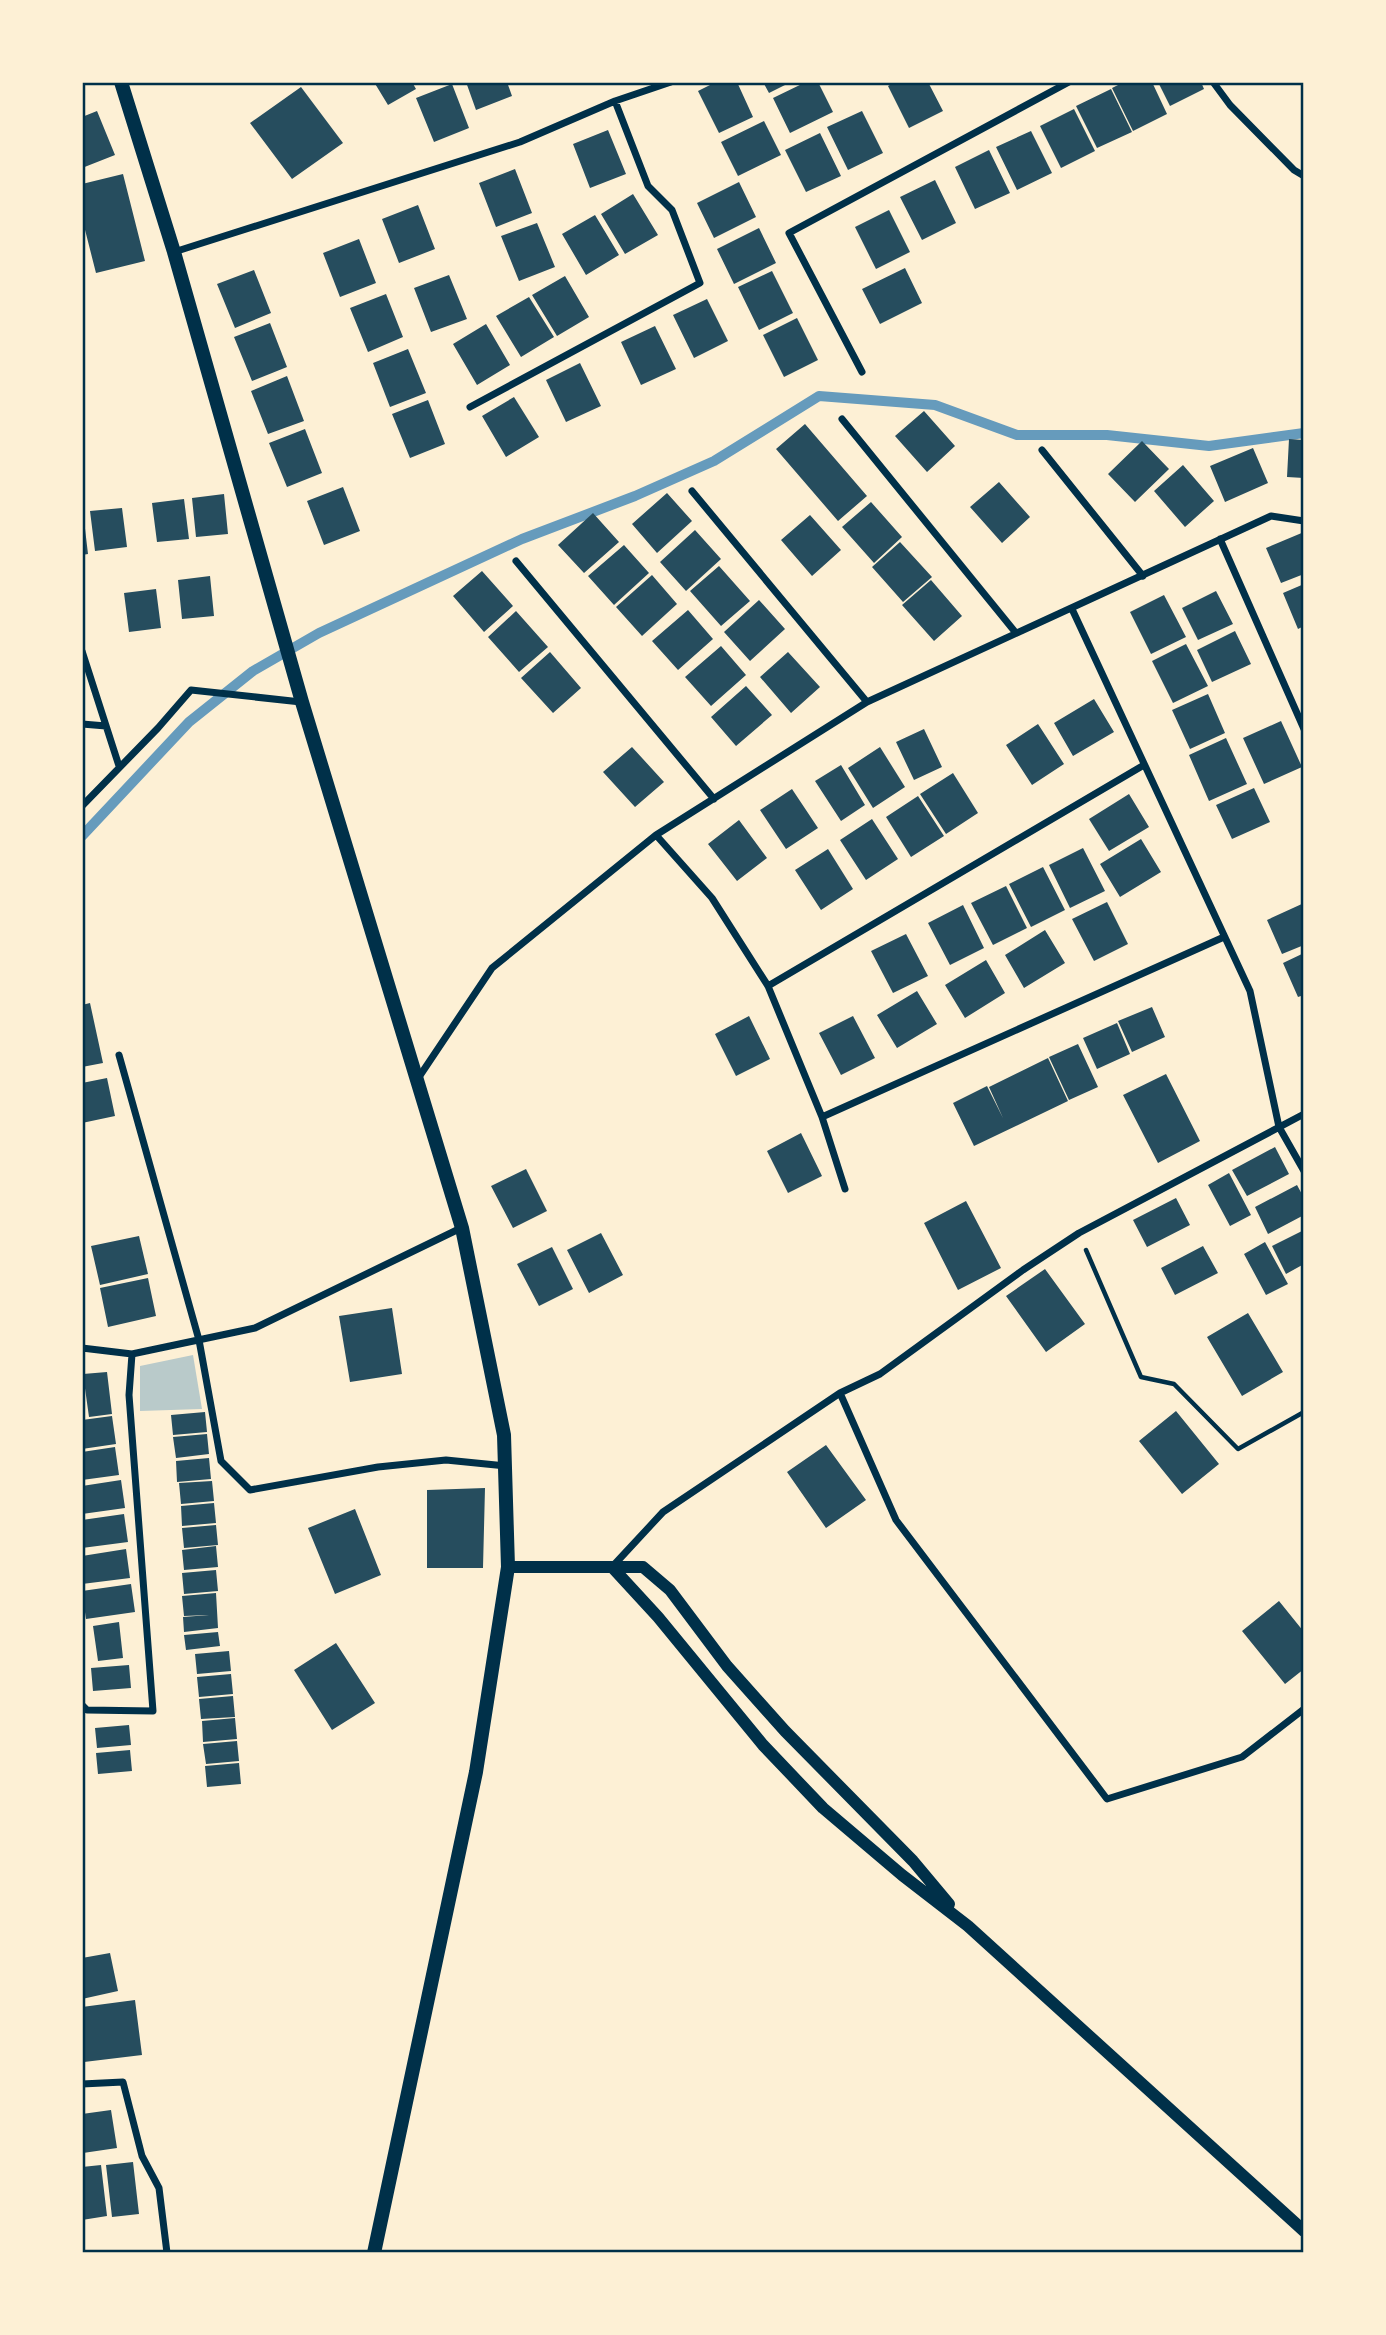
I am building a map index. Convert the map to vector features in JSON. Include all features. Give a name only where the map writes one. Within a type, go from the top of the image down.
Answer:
[{"type":"main road","points":[[121,82],[174,252],[302,702],[461,1227],[504,1434],[508,1567],[476,1772],[374,2253]]},
{"type":"street","points":[[174,252],[520,142],[671,82]]},
{"type":"street","points":[[862,372],[789,233],[1069,82]]},
{"type":"street","points":[[1213,82],[1230,105],[1294,170],[1304,176]]},
{"type":"street","points":[[470,407],[700,283],[672,209],[648,186],[615,102]]},
{"type":"street","points":[[842,419],[1016,633]]},
{"type":"street","points":[[1042,450],[1143,576]]},
{"type":"street","points":[[692,491],[867,702]]},
{"type":"street","points":[[417,1080],[492,968],[656,835],[867,702],[1271,516],[1304,521]]},
{"type":"street","points":[[1220,539],[1304,729]]},
{"type":"street","points":[[516,561],[714,799]]},
{"type":"street","points":[[1072,609],[1250,991],[1279,1126],[1304,1171]]},
{"type":"street","points":[[82,651],[119,766]]},
{"type":"street","points":[[82,806],[191,691],[302,702]]},
{"type":"street","points":[[82,724],[106,726]]},
{"type":"street","points":[[768,986],[1144,765]]},
{"type":"street","points":[[656,835],[712,898],[768,986],[822,1117],[845,1189]]},
{"type":"street","points":[[822,1117],[1224,937]]},
{"type":"street","points":[[119,1055],[199,1340],[221,1461],[250,1490],[377,1467],[446,1460],[506,1466]]},
{"type":"street","points":[[611,1567],[663,1512],[840,1393],[880,1374],[1023,1270],[1079,1233],[1304,1114]]},
{"type":"street","points":[[82,1348],[132,1354],[256,1328],[461,1227]]},
{"type":"street","points":[[82,1705],[86,1710],[153,1711],[129,1395],[132,1354]]},
{"type":"street","points":[[840,1393],[896,1520],[1107,1799],[1242,1757],[1304,1709]]},
{"type":"street","points":[[508,1567],[643,1567],[670,1590],[727,1666],[785,1731],[913,1861],[968,1926]]},
{"type":"street","points":[[611,1567],[658,1617],[763,1745],[823,1808],[968,1926],[1304,2231]]},
{"type":"street","points":[[82,2084],[123,2082],[142,2156],[159,2188],[167,2253]]},
{"type":"path","points":[[1079,1233],[1141,1377],[1174,1384],[1238,1450],[1304,1412]]},
{"type":"shaded area","points":[[193,1355],[202,1409],[140,1411],[140,1366]]},
{"type":"building","points":[[374,82],[412,82],[416,89],[388,105]]},
{"type":"building","points":[[466,82],[507,82],[512,96],[476,110]]},
{"type":"building","points":[[716,82],[737,82],[753,117],[719,133],[698,91]]},
{"type":"building","points":[[763,82],[791,82],[769,93]]},
{"type":"building","points":[[806,82],[818,82],[833,112],[790,133],[773,98]]},
{"type":"building","points":[[895,82],[928,82],[943,111],[909,128],[888,86]]},
{"type":"building","points":[[1124,82],[1152,82],[1167,114],[1133,131],[1112,88]]},
{"type":"building","points":[[1158,82],[1201,82],[1204,89],[1170,106]]},
{"type":"building","points":[[452,84],[469,128],[434,142],[416,98]]},
{"type":"building","points":[[301,87],[343,143],[292,179],[250,123]]},
{"type":"building","points":[[1111,89],[1132,132],[1097,148],[1076,106]]},
{"type":"building","points":[[1074,109],[1095,151],[1061,168],[1040,126]]},
{"type":"building","points":[[97,111],[115,155],[82,168],[82,117]]},
{"type":"building","points":[[862,111],[883,153],[848,170],[827,127]]},
{"type":"building","points":[[764,121],[781,155],[738,176],[721,142]]},
{"type":"building","points":[[608,130],[626,174],[590,188],[573,144]]},
{"type":"building","points":[[1031,131],[1052,173],[1017,190],[996,147]]},
{"type":"building","points":[[820,133],[841,176],[806,192],[785,150]]},
{"type":"building","points":[[989,150],[1010,193],[975,209],[955,167]]},
{"type":"building","points":[[515,169],[532,213],[496,227],[479,183]]},
{"type":"building","points":[[123,174],[145,261],[96,273],[82,218],[82,184]]},
{"type":"building","points":[[935,180],[956,223],[922,240],[900,197]]},
{"type":"building","points":[[739,182],[756,217],[714,238],[697,203]]},
{"type":"building","points":[[633,194],[658,235],[625,254],[601,214]]},
{"type":"building","points":[[418,205],[435,249],[399,263],[382,219]]},
{"type":"building","points":[[889,210],[910,252],[876,269],[855,227]]},
{"type":"building","points":[[595,215],[619,255],[586,275],[562,234]]},
{"type":"building","points":[[537,223],[555,267],[519,281],[501,236]]},
{"type":"building","points":[[759,228],[776,263],[734,284],[717,249]]},
{"type":"building","points":[[359,239],[376,283],[340,297],[323,253]]},
{"type":"building","points":[[905,268],[922,303],[880,324],[862,289]]},
{"type":"building","points":[[254,270],[271,313],[235,328],[217,284]]},
{"type":"building","points":[[772,271],[793,313],[759,330],[738,287]]},
{"type":"building","points":[[449,275],[467,319],[431,332],[414,288]]},
{"type":"building","points":[[565,276],[589,317],[557,336],[532,295]]},
{"type":"building","points":[[386,294],[403,337],[368,352],[350,308]]},
{"type":"building","points":[[529,297],[554,337],[521,357],[496,316]]},
{"type":"building","points":[[707,299],[728,341],[694,358],[673,315]]},
{"type":"building","points":[[797,318],[818,360],[784,377],[763,335]]},
{"type":"building","points":[[270,323],[287,367],[252,381],[234,337]]},
{"type":"building","points":[[486,324],[510,365],[477,385],[453,344]]},
{"type":"building","points":[[655,326],[676,369],[641,385],[621,342]]},
{"type":"building","points":[[408,349],[426,393],[390,407],[373,363]]},
{"type":"building","points":[[580,363],[601,406],[566,422],[546,380]]},
{"type":"building","points":[[287,376],[304,421],[268,434],[251,391]]},
{"type":"building","points":[[514,397],[539,437],[506,457],[482,416]]},
{"type":"building","points":[[428,400],[445,444],[410,458],[392,414]]},
{"type":"building","points":[[924,411],[955,446],[927,472],[895,436]]},
{"type":"building","points":[[805,424],[867,496],[838,521],[776,449]]},
{"type":"building","points":[[305,429],[322,473],[287,487],[269,443]]},
{"type":"building","points":[[1289,439],[1304,440],[1304,478],[1287,477]]},
{"type":"building","points":[[1142,441],[1169,469],[1135,502],[1108,474]]},
{"type":"building","points":[[1253,448],[1268,483],[1225,502],[1210,466]]},
{"type":"building","points":[[1183,465],[1214,501],[1185,527],[1154,491]]},
{"type":"building","points":[[999,482],[1030,517],[1002,543],[970,507]]},
{"type":"building","points":[[343,487],[360,531],[324,545],[307,501]]},
{"type":"building","points":[[667,493],[692,521],[657,553],[632,524]]},
{"type":"building","points":[[224,494],[228,534],[196,537],[192,498]]},
{"type":"building","points":[[184,499],[189,539],[157,542],[152,503]]},
{"type":"building","points":[[871,502],[902,537],[874,563],[842,527]]},
{"type":"building","points":[[122,508],[127,547],[95,551],[90,511]]},
{"type":"building","points":[[593,513],[619,542],[584,573],[558,545]]},
{"type":"building","points":[[810,515],[841,550],[812,576],[781,540]]},
{"type":"building","points":[[82,520],[88,554],[82,555]]},
{"type":"building","points":[[695,530],[721,559],[686,591],[660,562]]},
{"type":"building","points":[[1304,532],[1304,574],[1281,583],[1266,548]]},
{"type":"building","points":[[900,542],[932,577],[903,602],[872,567]]},
{"type":"building","points":[[624,545],[649,573],[614,605],[588,576]]},
{"type":"building","points":[[719,566],[750,601],[721,626],[690,591]]},
{"type":"building","points":[[482,571],[513,606],[484,632],[453,596]]},
{"type":"building","points":[[652,575],[677,604],[642,636],[616,607]]},
{"type":"building","points":[[210,576],[214,616],[182,619],[178,580]]},
{"type":"building","points":[[931,580],[962,616],[934,641],[902,605]]},
{"type":"building","points":[[1304,584],[1304,626],[1298,629],[1283,593]]},
{"type":"building","points":[[156,589],[161,628],[129,632],[124,593]]},
{"type":"building","points":[[1216,591],[1233,624],[1198,640],[1182,608]]},
{"type":"building","points":[[1164,595],[1186,637],[1151,654],[1130,612]]},
{"type":"building","points":[[759,600],[785,629],[750,661],[724,632]]},
{"type":"building","points":[[688,610],[713,639],[678,670],[652,641]]},
{"type":"building","points":[[516,611],[548,647],[519,672],[488,637]]},
{"type":"building","points":[[1235,631],[1251,664],[1212,682],[1197,650]]},
{"type":"building","points":[[1186,644],[1208,686],[1173,703],[1152,661]]},
{"type":"building","points":[[721,646],[746,675],[711,706],[685,677]]},
{"type":"building","points":[[550,652],[581,688],[553,713],[521,678]]},
{"type":"building","points":[[788,652],[820,687],[791,713],[760,677]]},
{"type":"building","points":[[746,686],[772,715],[736,746],[711,717]]},
{"type":"building","points":[[1208,694],[1225,733],[1190,749],[1172,710]]},
{"type":"building","points":[[1094,699],[1114,732],[1073,756],[1054,723]]},
{"type":"building","points":[[1281,721],[1302,767],[1264,784],[1243,738]]},
{"type":"building","points":[[1038,724],[1064,764],[1032,785],[1006,745]]},
{"type":"building","points":[[924,729],[942,767],[914,780],[896,742]]},
{"type":"building","points":[[1226,738],[1247,784],[1209,801],[1189,755]]},
{"type":"building","points":[[632,747],[664,782],[635,807],[603,772]]},
{"type":"building","points":[[880,747],[905,787],[873,808],[848,768]]},
{"type":"building","points":[[841,765],[865,805],[841,821],[815,781]]},
{"type":"building","points":[[953,773],[978,813],[946,834],[920,794]]},
{"type":"building","points":[[1254,788],[1270,822],[1232,839],[1216,805]]},
{"type":"building","points":[[792,789],[818,828],[786,849],[760,810]]},
{"type":"building","points":[[1129,794],[1149,827],[1109,851],[1089,819]]},
{"type":"building","points":[[918,796],[944,836],[911,857],[886,817]]},
{"type":"building","points":[[872,819],[898,859],[866,880],[840,840]]},
{"type":"building","points":[[739,820],[767,858],[737,881],[708,844]]},
{"type":"building","points":[[1141,839],[1161,872],[1120,897],[1100,864]]},
{"type":"building","points":[[1083,848],[1105,891],[1070,908],[1049,865]]},
{"type":"building","points":[[828,849],[853,889],[821,910],[795,870]]},
{"type":"building","points":[[1043,867],[1065,910],[1031,927],[1009,884]]},
{"type":"building","points":[[1006,886],[1027,928],[993,945],[971,903]]},
{"type":"building","points":[[1107,902],[1128,944],[1094,961],[1072,919]]},
{"type":"building","points":[[1304,903],[1304,945],[1282,954],[1267,920]]},
{"type":"building","points":[[963,905],[984,948],[950,965],[928,923]]},
{"type":"building","points":[[1045,930],[1065,963],[1024,988],[1005,955]]},
{"type":"building","points":[[906,934],[928,976],[893,993],[871,951]]},
{"type":"building","points":[[1304,953],[1304,995],[1298,997],[1283,963]]},
{"type":"building","points":[[986,960],[1005,993],[965,1018],[945,985]]},
{"type":"building","points":[[917,991],[937,1024],[897,1048],[877,1015]]},
{"type":"building","points":[[90,1003],[103,1063],[82,1067],[82,1005]]},
{"type":"building","points":[[1152,1007],[1165,1037],[1132,1052],[1118,1021]]},
{"type":"building","points":[[749,1016],[770,1059],[736,1076],[715,1034]]},
{"type":"building","points":[[853,1016],[875,1058],[841,1075],[819,1033]]},
{"type":"building","points":[[1117,1023],[1130,1054],[1097,1069],[1083,1038]]},
{"type":"building","points":[[1078,1044],[1098,1087],[1069,1100],[1049,1057]]},
{"type":"building","points":[[1048,1058],[1068,1101],[974,1146],[953,1103],[987,1086],[1003,1118],[989,1087]]},
{"type":"building","points":[[1166,1074],[1200,1141],[1158,1163],[1123,1095]]},
{"type":"building","points":[[107,1078],[115,1116],[82,1123],[82,1083]]},
{"type":"building","points":[[801,1133],[822,1176],[788,1193],[767,1151]]},
{"type":"building","points":[[1275,1147],[1289,1174],[1247,1196],[1232,1170]]},
{"type":"building","points":[[526,1169],[547,1211],[513,1228],[491,1186]]},
{"type":"building","points":[[1229,1173],[1251,1215],[1230,1226],[1208,1185]]},
{"type":"building","points":[[1297,1185],[1304,1198],[1304,1215],[1268,1234],[1255,1207]]},
{"type":"building","points":[[1176,1198],[1190,1225],[1147,1247],[1133,1220]]},
{"type":"building","points":[[966,1201],[1001,1268],[958,1290],[924,1223]]},
{"type":"building","points":[[1304,1230],[1304,1264],[1286,1274],[1272,1246]]},
{"type":"building","points":[[601,1233],[623,1275],[589,1293],[567,1250]]},
{"type":"building","points":[[139,1236],[148,1274],[100,1285],[91,1246]]},
{"type":"building","points":[[1265,1242],[1288,1284],[1266,1295],[1244,1254]]},
{"type":"building","points":[[1203,1246],[1218,1273],[1175,1295],[1161,1268]]},
{"type":"building","points":[[552,1247],[573,1289],[539,1306],[517,1264]]},
{"type":"building","points":[[1045,1269],[1085,1324],[1046,1352],[1006,1296]]},
{"type":"building","points":[[148,1278],[156,1316],[108,1327],[100,1288]]},
{"type":"building","points":[[392,1308],[402,1374],[350,1382],[339,1316]]},
{"type":"building","points":[[1248,1313],[1283,1372],[1242,1396],[1207,1337]]},
{"type":"building","points":[[107,1372],[112,1414],[89,1417],[83,1374]]},
{"type":"building","points":[[1176,1411],[1219,1464],[1182,1494],[1139,1441]]},
{"type":"building","points":[[205,1412],[207,1432],[173,1435],[171,1415]]},
{"type":"building","points":[[112,1416],[116,1444],[82,1449],[82,1420]]},
{"type":"building","points":[[207,1434],[209,1454],[176,1458],[173,1437]]},
{"type":"building","points":[[826,1445],[866,1500],[826,1528],[787,1472]]},
{"type":"building","points":[[115,1447],[119,1475],[82,1480],[82,1452]]},
{"type":"building","points":[[209,1458],[211,1479],[177,1482],[176,1461]]},
{"type":"building","points":[[121,1480],[125,1508],[82,1514],[82,1486]]},
{"type":"building","points":[[212,1481],[214,1501],[181,1504],[179,1483]]},
{"type":"building","points":[[485,1488],[483,1568],[427,1568],[427,1490]]},
{"type":"building","points":[[214,1503],[216,1523],[182,1526],[181,1506]]},
{"type":"building","points":[[355,1509],[381,1575],[335,1594],[308,1528]]},
{"type":"building","points":[[124,1514],[128,1542],[82,1548],[82,1520]]},
{"type":"building","points":[[216,1525],[218,1545],[184,1548],[182,1528]]},
{"type":"building","points":[[216,1546],[218,1567],[184,1570],[182,1550]]},
{"type":"building","points":[[126,1549],[130,1578],[82,1584],[82,1556]]},
{"type":"building","points":[[216,1570],[218,1591],[184,1594],[182,1573]]},
{"type":"building","points":[[131,1584],[135,1612],[86,1619],[82,1591]]},
{"type":"building","points":[[216,1593],[218,1628],[184,1632],[183,1617],[209,1615],[184,1616],[182,1596]]},
{"type":"building","points":[[1279,1601],[1304,1632],[1304,1669],[1285,1684],[1242,1631]]},
{"type":"building","points":[[119,1622],[123,1658],[98,1661],[93,1626]]},
{"type":"building","points":[[218,1632],[220,1646],[186,1650],[184,1635]]},
{"type":"building","points":[[336,1643],[375,1703],[332,1730],[294,1670]]},
{"type":"building","points":[[229,1651],[231,1671],[197,1674],[195,1654]]},
{"type":"building","points":[[129,1665],[131,1688],[93,1691],[91,1668]]},
{"type":"building","points":[[231,1674],[233,1694],[199,1697],[197,1677]]},
{"type":"building","points":[[233,1696],[235,1717],[201,1719],[199,1699]]},
{"type":"building","points":[[235,1718],[237,1739],[203,1742],[202,1721]]},
{"type":"building","points":[[129,1725],[131,1745],[97,1748],[95,1728]]},
{"type":"building","points":[[237,1741],[239,1761],[206,1764],[203,1744]]},
{"type":"building","points":[[130,1750],[132,1771],[98,1774],[96,1753]]},
{"type":"building","points":[[239,1763],[241,1784],[207,1787],[205,1766]]},
{"type":"building","points":[[110,1953],[118,1991],[82,1999],[82,1958]]},
{"type":"building","points":[[135,2000],[142,2055],[84,2062],[82,2007]]},
{"type":"building","points":[[111,2110],[117,2148],[83,2153],[82,2114]]},
{"type":"building","points":[[133,2162],[139,2214],[112,2217],[106,2165]]},
{"type":"building","points":[[101,2165],[107,2216],[82,2220],[82,2167]]},
{"type":"waterway","points":[[82,836],[189,722],[253,671],[319,633],[522,539],[635,496],[714,461],[819,396],[935,405],[1017,435],[1107,435],[1209,446],[1304,433]]}]
